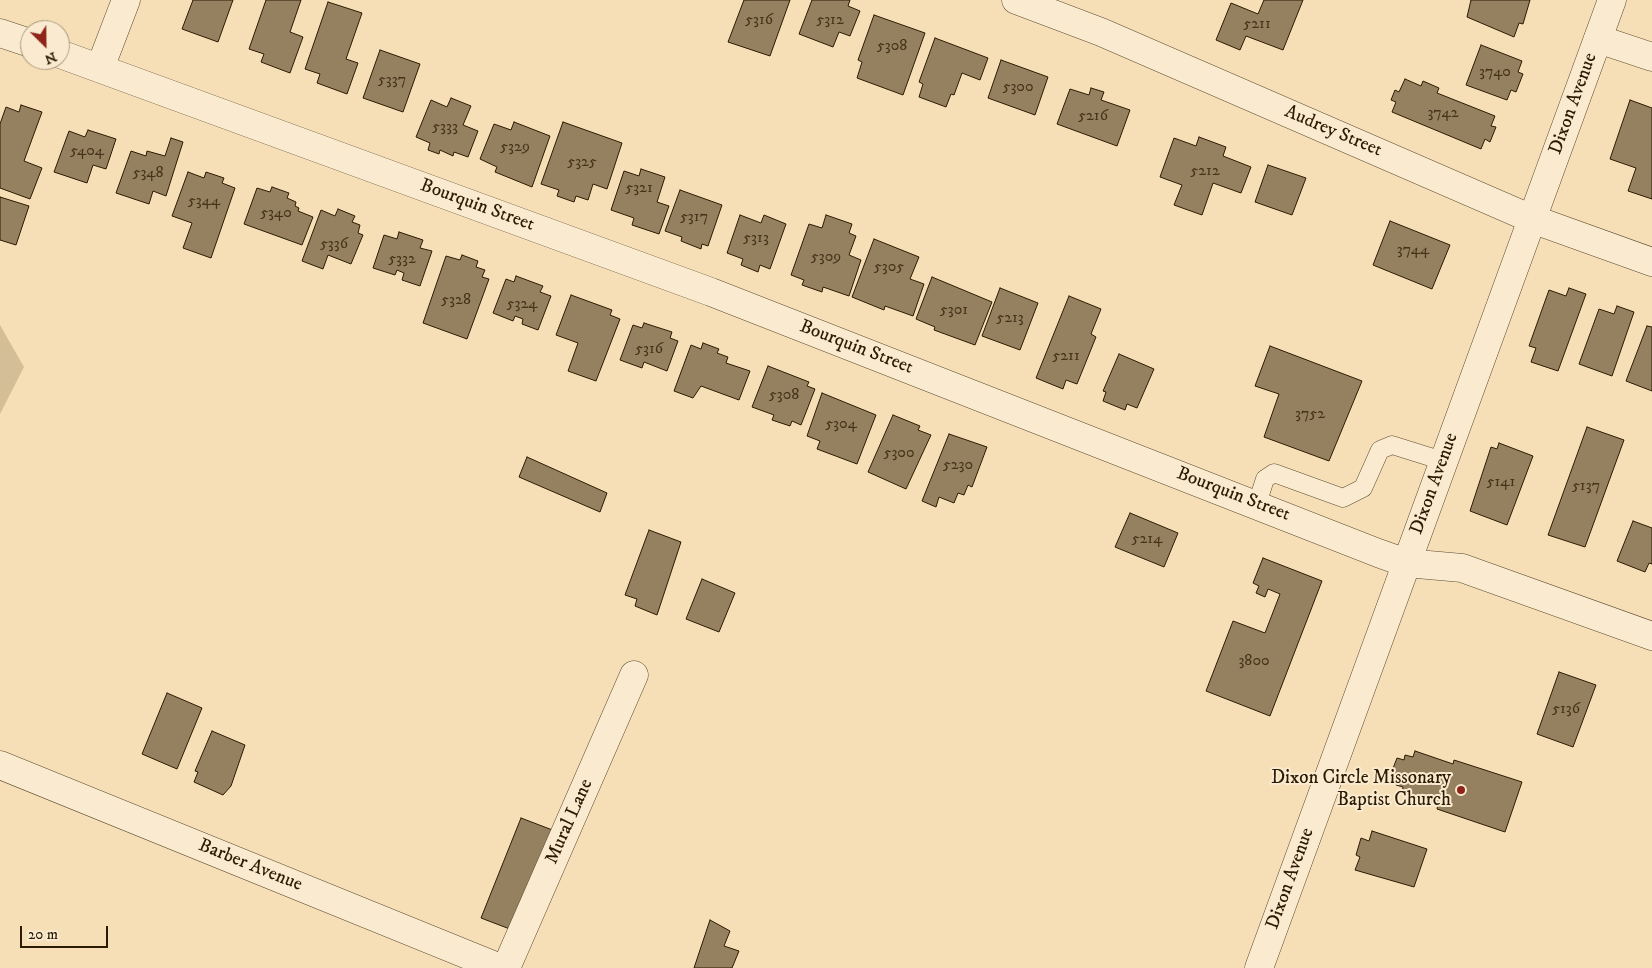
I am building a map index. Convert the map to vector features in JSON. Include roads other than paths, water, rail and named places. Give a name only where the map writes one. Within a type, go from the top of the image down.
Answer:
[{"type":"street","points":[[100,68],[126,0]]},
{"type":"street","name":"Audrey Street","points":[[1016,0],[1101,32],[1532,219],[1652,262]]},
{"type":"street","name":"Dixon Avenue","points":[[1259,968],[1612,0]]},
{"type":"street","points":[[0,33],[20,40]]},
{"type":"street","points":[[1598,39],[1652,57]]},
{"type":"street","name":"Bourquin Street","points":[[70,58],[711,292],[1406,563],[1462,568],[1652,636]]},
{"type":"street","name":"Mural Lane","points":[[506,968],[634,675]]},
{"type":"street","name":"Barber Avenue","points":[[0,765],[500,968]]},
{"type":"lane","points":[[1257,504],[1264,479],[1274,473],[1343,498],[1363,488],[1380,450],[1392,445],[1443,461]]},
{"type":"place","name":"Dixon Circle Missonary Baptist Church","points":[[1461,790]]}]
